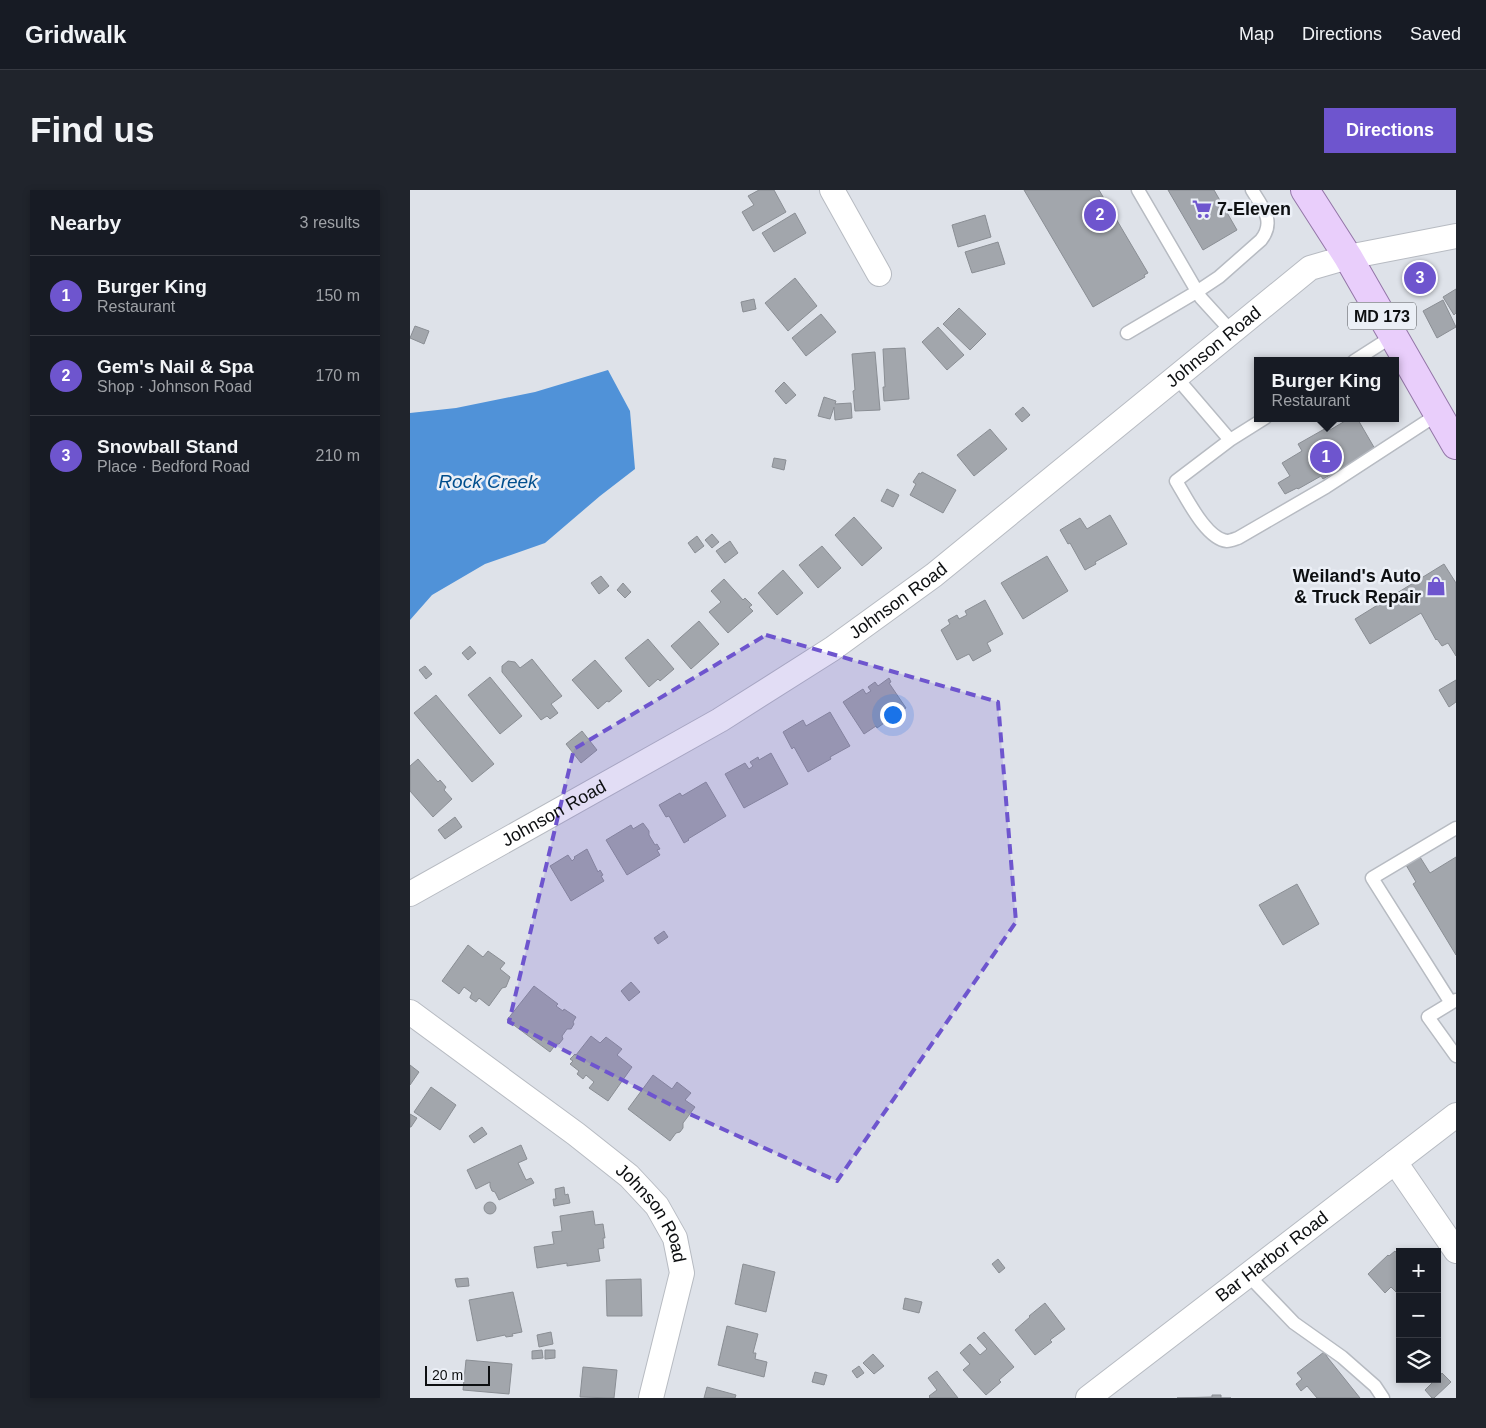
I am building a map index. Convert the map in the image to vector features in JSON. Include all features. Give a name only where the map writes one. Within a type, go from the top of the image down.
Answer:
[{"type":"main road","name":"MD 173","points":[[1305,190],[1348,257],[1456,444]]},
{"type":"street","points":[[832,190],[880,274]]},
{"type":"street","name":"Johnson Road","points":[[410,894],[720,720],[832,649],[934,575],[1310,268],[1348,257],[1456,236]]},
{"type":"street","name":"Johnson Road","points":[[410,1012],[576,1134],[629,1176],[658,1206],[675,1238],[682,1273],[651,1398]]},
{"type":"street","name":"Bar Harbor Road","points":[[1088,1398],[1456,1115]]},
{"type":"street","points":[[1395,1162],[1456,1251]]},
{"type":"lane","points":[[1138,190],[1202,298],[1232,332]]},
{"type":"lane","points":[[1127,333],[1219,277],[1261,240],[1265,235],[1268,221],[1252,190]]},
{"type":"lane","points":[[1360,357],[1393,336]]},
{"type":"lane","points":[[1176,377],[1230,440]]},
{"type":"lane","points":[[1259,422],[1230,440],[1176,481],[1205,528],[1216,537],[1227,541],[1238,538],[1326,487],[1438,414]]},
{"type":"lane","points":[[1456,828],[1372,878],[1454,1001],[1428,1017],[1456,1056]]},
{"type":"lane","points":[[1248,1275],[1294,1322],[1342,1357],[1375,1386],[1383,1398]]},
{"type":"highlighted area","points":[[766,635],[998,702],[1016,922],[837,1181],[683,1111],[509,1022],[574,749]]},
{"type":"water","name":"Rock Creek","points":[[608,370],[630,411],[635,469],[545,543],[485,564],[432,595],[410,620],[410,413],[456,408],[535,392]]},
{"type":"building","points":[[759,190],[774,190],[786,212],[753,231],[742,212],[754,205],[748,196]]},
{"type":"building","points":[[1024,190],[1099,190],[1148,273],[1144,275],[1145,277],[1093,307]]},
{"type":"building","name":"7-Eleven","points":[[1168,190],[1214,190],[1237,230],[1203,250]]},
{"type":"building","points":[[795,213],[806,233],[774,252],[762,233]]},
{"type":"building","points":[[985,215],[991,237],[958,247],[952,225]]},
{"type":"building","points":[[998,242],[1005,264],[972,273],[965,252]]},
{"type":"building","points":[[1415,270],[1422,270],[1428,274],[1424,283],[1417,282],[1416,278],[1412,277]]},
{"type":"building","points":[[795,278],[817,306],[788,331],[765,303]]},
{"type":"building","points":[[1456,289],[1456,313],[1454,315],[1443,297]]},
{"type":"building","points":[[754,299],[756,309],[743,312],[741,302]]},
{"type":"building","points":[[1443,300],[1456,327],[1437,338],[1423,311]]},
{"type":"building","points":[[959,308],[986,334],[970,350],[943,324]]},
{"type":"building","points":[[821,314],[836,332],[806,356],[792,338]]},
{"type":"building","points":[[415,326],[429,331],[424,344],[410,338]]},
{"type":"building","points":[[938,327],[964,355],[947,370],[922,342]]},
{"type":"building","points":[[905,348],[909,399],[884,401],[883,349]]},
{"type":"building","points":[[875,352],[880,410],[855,411],[852,354]]},
{"type":"building","points":[[784,382],[796,395],[786,404],[775,391]]},
{"type":"building","points":[[824,397],[836,401],[835,404],[851,403],[852,418],[835,420],[834,407],[830,419],[818,416]]},
{"type":"building","points":[[1023,407],[1030,415],[1022,422],[1015,414]]},
{"type":"building","points":[[1343,422],[1359,422],[1375,449],[1323,479],[1321,476],[1285,494],[1278,483],[1290,476],[1282,463],[1302,451],[1298,444],[1328,427],[1330,430]]},
{"type":"building","points":[[990,429],[1007,449],[974,476],[957,455]]},
{"type":"building","points":[[774,458],[786,460],[784,470],[772,467]]},
{"type":"building","points":[[922,472],[956,490],[943,513],[910,495],[916,484],[913,482],[919,473],[921,474]]},
{"type":"building","points":[[887,489],[899,495],[893,507],[881,501]]},
{"type":"building","points":[[1110,515],[1127,544],[1095,562],[1096,564],[1085,570],[1070,543],[1068,544],[1060,530],[1080,518],[1087,529]]},
{"type":"building","points":[[854,517],[882,548],[862,566],[835,535]]},
{"type":"building","points":[[712,534],[719,542],[712,548],[705,540]]},
{"type":"building","points":[[697,536],[704,546],[695,553],[688,543]]},
{"type":"building","points":[[730,541],[738,553],[725,563],[716,551]]},
{"type":"building","points":[[822,546],[841,568],[818,588],[799,565]]},
{"type":"building","points":[[1047,556],[1068,591],[1023,619],[1001,583]]},
{"type":"building","points":[[1444,564],[1456,583],[1456,656],[1448,643],[1442,646],[1436,640],[1421,613],[1370,644],[1355,619]]},
{"type":"building","points":[[783,570],[803,593],[777,615],[758,593]]},
{"type":"building","points":[[601,576],[609,586],[599,594],[591,583]]},
{"type":"building","points":[[724,579],[743,600],[745,598],[752,605],[749,607],[753,611],[728,633],[709,612],[721,602],[711,591]]},
{"type":"building","points":[[623,583],[631,592],[625,598],[617,590]]},
{"type":"building","points":[[985,600],[1003,634],[987,643],[991,651],[973,661],[969,654],[957,660],[941,630],[950,624],[948,620],[957,615],[959,619],[967,615],[965,611]]},
{"type":"building","points":[[699,621],[719,644],[691,669],[671,646]]},
{"type":"building","points":[[648,639],[674,669],[660,681],[658,679],[649,687],[625,658]]},
{"type":"building","points":[[470,646],[476,653],[468,660],[462,653]]},
{"type":"building","points":[[532,659],[562,696],[551,704],[558,713],[550,719],[547,716],[541,720],[502,672],[502,666],[508,661],[515,662],[520,668]]},
{"type":"building","points":[[595,660],[622,691],[598,709],[572,680]]},
{"type":"building","points":[[425,666],[432,674],[426,679],[419,670]]},
{"type":"building","points":[[490,677],[522,716],[500,734],[468,695]]},
{"type":"building","points":[[889,678],[891,682],[889,683],[906,708],[877,728],[876,726],[864,734],[843,702],[863,689],[866,694],[871,691],[868,687],[875,682],[878,686]]},
{"type":"building","points":[[1456,680],[1456,702],[1449,707],[1439,690]]},
{"type":"building","points":[[436,695],[494,764],[472,782],[414,713]]},
{"type":"building","points":[[830,712],[850,746],[808,772],[783,732],[803,720],[806,726]]},
{"type":"building","points":[[582,731],[597,750],[581,763],[566,744]]},
{"type":"building","points":[[771,753],[788,784],[744,808],[725,774],[745,763],[749,769],[753,766],[750,762],[758,757],[759,760]]},
{"type":"building","points":[[418,759],[438,782],[440,780],[446,787],[444,790],[452,799],[433,817],[410,791],[410,766]]},
{"type":"building","points":[[706,782],[726,816],[684,843],[669,816],[666,817],[659,805],[680,793],[682,796]]},
{"type":"building","points":[[455,817],[462,827],[445,839],[438,830]]},
{"type":"building","points":[[643,823],[655,845],[657,844],[660,849],[657,850],[660,855],[627,875],[606,840],[631,825],[633,829]]},
{"type":"building","points":[[587,849],[598,872],[600,870],[603,875],[601,876],[604,881],[571,901],[550,866],[568,855],[572,861],[574,857]]},
{"type":"building","points":[[1420,857],[1430,873],[1456,857],[1456,955],[1413,884],[1416,882],[1406,865]]},
{"type":"building","points":[[1297,884],[1319,924],[1283,945],[1259,905]]},
{"type":"building","points":[[664,931],[668,937],[658,944],[654,938]]},
{"type":"building","points":[[468,945],[483,957],[488,951],[505,963],[500,969],[510,977],[506,987],[502,988],[489,1006],[479,998],[476,1002],[470,998],[472,993],[464,987],[459,994],[442,981]]},
{"type":"building","points":[[631,982],[640,992],[629,1001],[621,991]]},
{"type":"building","points":[[534,986],[558,1004],[556,1006],[576,1017],[571,1029],[567,1029],[562,1036],[563,1039],[550,1052],[507,1020]]},
{"type":"building","points":[[591,1036],[600,1043],[606,1037],[622,1049],[617,1055],[632,1067],[608,1101],[589,1088],[594,1082],[586,1075],[583,1079],[577,1074],[579,1071],[570,1064],[573,1061],[570,1059],[576,1055]]},
{"type":"building","points":[[410,1065],[419,1072],[410,1085]]},
{"type":"building","points":[[653,1075],[672,1089],[677,1082],[691,1093],[685,1100],[695,1107],[683,1123],[683,1128],[670,1141],[628,1109]]},
{"type":"building","points":[[431,1087],[456,1105],[440,1130],[414,1112]]},
{"type":"building","points":[[410,1114],[417,1118],[411,1127],[410,1127]]},
{"type":"building","points":[[482,1127],[487,1134],[474,1143],[469,1136]]},
{"type":"building","points":[[521,1145],[527,1159],[518,1163],[526,1180],[531,1178],[534,1183],[499,1200],[495,1192],[492,1191],[490,1182],[476,1189],[467,1170]]},
{"type":"building","points":[[564,1187],[565,1195],[568,1194],[570,1203],[554,1206],[553,1199],[556,1199],[555,1189]]},
{"type":"building","points":[[488,1202],[492,1202],[496,1208],[492,1214],[488,1214],[484,1210],[484,1206]]},
{"type":"building","points":[[593,1211],[595,1225],[603,1224],[605,1238],[603,1238],[604,1248],[598,1249],[600,1261],[567,1266],[567,1263],[537,1268],[534,1247],[554,1244],[552,1232],[562,1231],[560,1216]]},
{"type":"building","points":[[1395,1251],[1396,1252],[1396,1292],[1391,1287],[1385,1293],[1368,1274]]},
{"type":"building","points":[[998,1259],[1005,1268],[999,1273],[992,1264]]},
{"type":"building","points":[[743,1264],[775,1272],[766,1312],[735,1304]]},
{"type":"building","points":[[468,1278],[469,1286],[457,1287],[455,1279]]},
{"type":"building","points":[[641,1279],[642,1316],[607,1316],[606,1280]]},
{"type":"building","points":[[513,1292],[522,1332],[512,1334],[513,1336],[506,1337],[505,1335],[477,1341],[469,1300]]},
{"type":"building","points":[[905,1298],[922,1302],[919,1313],[903,1309]]},
{"type":"building","points":[[1045,1303],[1065,1329],[1050,1340],[1052,1342],[1035,1355],[1015,1330]]},
{"type":"building","points":[[727,1326],[758,1334],[753,1353],[756,1353],[755,1359],[767,1362],[764,1377],[718,1365]]},
{"type":"building","points":[[551,1332],[553,1344],[539,1347],[537,1335]]},
{"type":"building","points":[[984,1332],[1014,1367],[986,1395],[963,1370],[970,1364],[960,1353],[970,1344],[980,1355],[987,1349],[977,1338]]},
{"type":"building","points":[[542,1350],[543,1358],[532,1359],[532,1351]]},
{"type":"building","points":[[545,1350],[555,1350],[555,1358],[545,1359]]},
{"type":"building","points":[[1324,1352],[1360,1398],[1317,1398],[1307,1386],[1301,1391],[1296,1384],[1302,1379],[1297,1373]]},
{"type":"building","points":[[873,1354],[884,1366],[874,1374],[863,1363]]},
{"type":"building","points":[[466,1360],[512,1364],[509,1394],[463,1390]]},
{"type":"building","points":[[859,1366],[864,1373],[857,1378],[852,1371]]},
{"type":"building","points":[[583,1367],[617,1370],[614,1398],[580,1397]]},
{"type":"building","points":[[937,1371],[958,1398],[929,1398],[937,1390],[928,1378]]},
{"type":"building","points":[[815,1372],[827,1375],[824,1385],[812,1382]]},
{"type":"building","points":[[1442,1373],[1451,1382],[1432,1398],[1425,1390],[1432,1383],[1441,1383]]},
{"type":"building","points":[[707,1387],[736,1395],[735,1398],[704,1398]]},
{"type":"building","points":[[1212,1395],[1221,1395],[1221,1398],[1177,1398],[1212,1397]]},
{"type":"place","name":"7-Eleven","points":[[1202,209]]},
{"type":"place","name":"Gem's Nail & Spa","points":[[1100,215]]},
{"type":"place","name":"Snowball Stand","points":[[1420,278]]},
{"type":"place","name":"Burger King","points":[[1326,457]]},
{"type":"place","name":"Weiland's Auto & Truck Repair","points":[[1436,586]]}]
